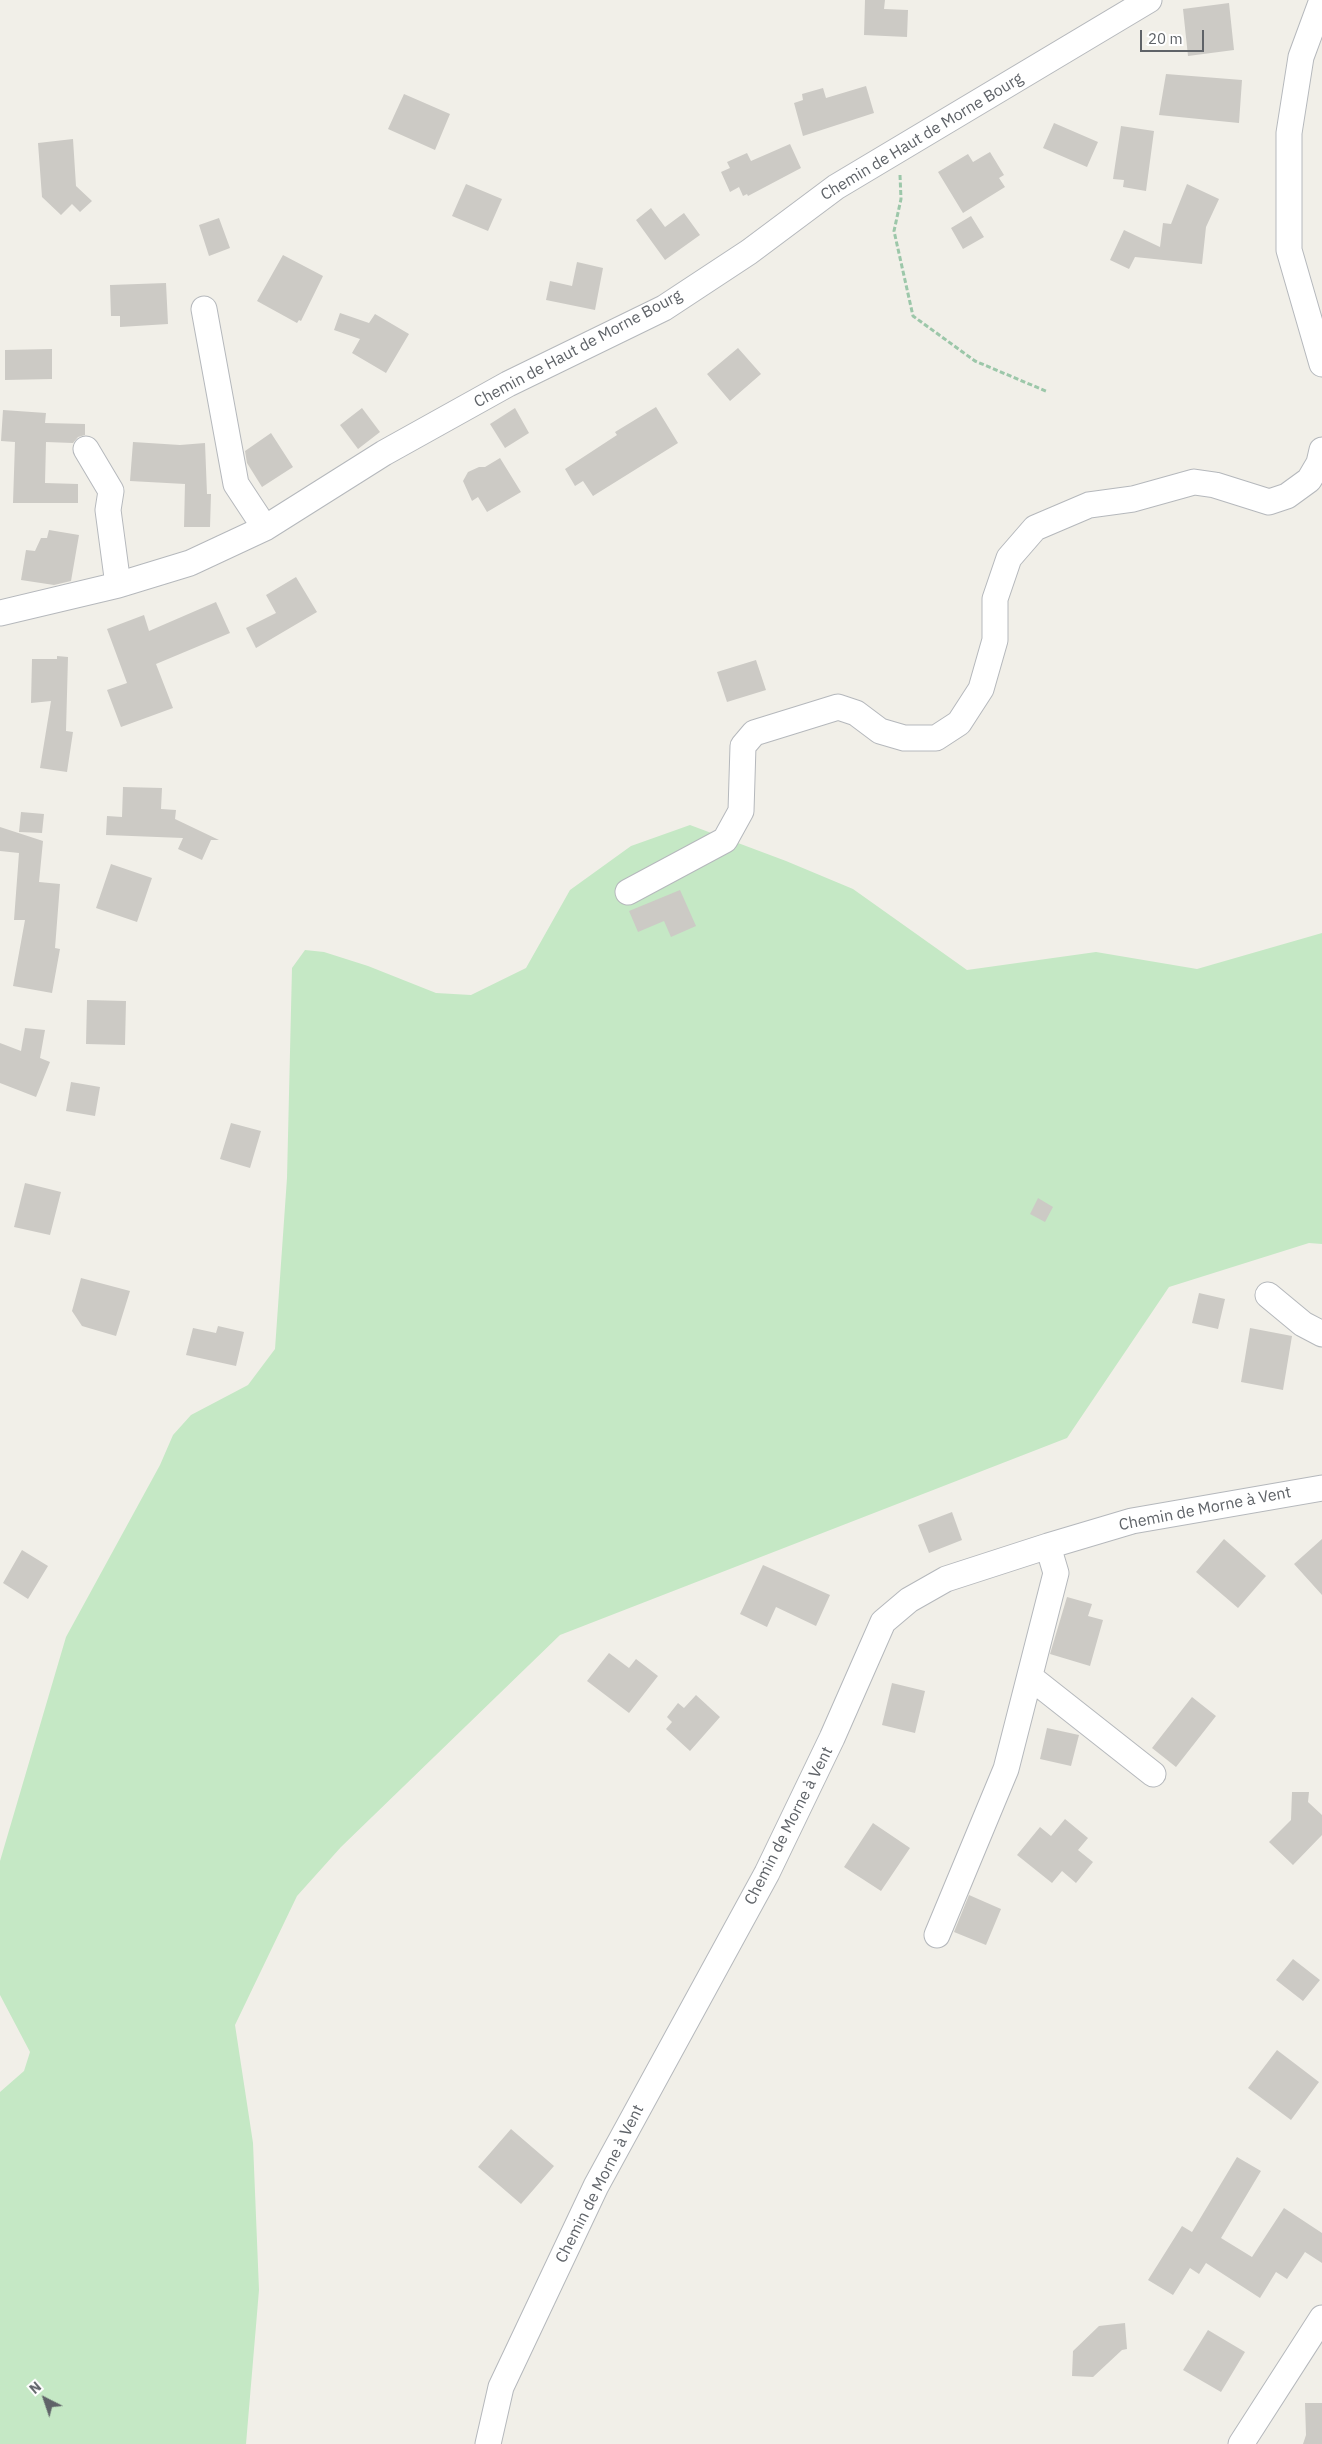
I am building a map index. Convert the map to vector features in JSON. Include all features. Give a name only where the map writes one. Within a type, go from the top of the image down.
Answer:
[{"type":"street","name":"Chemin de Haut de Morne Bourg","points":[[0,613],[118,585],[190,563],[265,528],[384,452],[508,384],[664,308],[749,252],[836,187],[1149,0]]},
{"type":"street","points":[[1322,0],[1301,57],[1290,133],[1289,250],[1322,364]]},
{"type":"street","points":[[204,309],[236,484],[265,528]]},
{"type":"street","points":[[86,449],[111,491],[108,510],[118,585]]},
{"type":"street","points":[[628,892],[725,840],[740,811],[743,746],[754,733],[838,707],[856,713],[880,731],[904,738],[936,738],[959,723],[981,689],[995,640],[995,600],[1009,558],[1035,528],[1089,505],[1132,499],[1194,482],[1215,485],[1269,502],[1287,496],[1309,480],[1319,463],[1322,450]]},
{"type":"street","points":[[1268,1295],[1303,1324],[1322,1334]]},
{"type":"street","name":"Chemin de Morne à Vent","points":[[488,2444],[501,2387],[592,2195],[767,1873],[832,1738],[884,1622],[909,1600],[946,1579],[1048,1546],[1132,1521],[1322,1488]]},
{"type":"street","points":[[936,1935],[1006,1769],[1056,1573],[1048,1546]]},
{"type":"street","points":[[1030,1677],[1153,1774]]},
{"type":"street","points":[[1241,2444],[1322,2318]]},
{"type":"path","points":[[892,154],[899,167],[901,199],[894,231],[913,316],[975,361],[1048,392]]},
{"type":"green space","points":[[690,825],[786,861],[853,889],[967,970],[1096,952],[1197,969],[1322,933],[1322,1244],[1309,1243],[1169,1287],[1067,1438],[560,1635],[341,1847],[297,1896],[235,2025],[253,2143],[259,2290],[246,2444],[0,2444],[0,2092],[24,2071],[30,2052],[0,1995],[0,1861],[66,1637],[160,1465],[173,1435],[191,1415],[248,1385],[275,1349],[287,1178],[292,968],[305,950],[324,952],[368,966],[436,993],[471,995],[526,968],[570,890],[631,846]]},
{"type":"building","points":[[865,0],[885,0],[884,9],[908,10],[907,37],[864,35]]},
{"type":"building","points":[[1229,3],[1234,50],[1188,56],[1183,9]]},
{"type":"building","points":[[1166,74],[1242,80],[1239,123],[1159,115]]},
{"type":"building","points":[[866,86],[874,113],[803,136],[794,103],[803,100],[802,94],[823,88],[826,98]]},
{"type":"building","points":[[404,94],[450,114],[435,150],[388,129]]},
{"type":"building","points":[[1054,123],[1098,142],[1087,167],[1043,148]]},
{"type":"building","points":[[1121,126],[1154,131],[1146,191],[1123,187],[1124,180],[1113,179]]},
{"type":"building","points":[[73,139],[76,186],[92,201],[80,212],[72,204],[61,215],[42,197],[38,143]]},
{"type":"building","points":[[790,144],[801,168],[748,196],[747,194],[743,196],[739,187],[730,192],[721,172],[730,168],[727,162],[747,153],[751,161]]},
{"type":"building","points":[[990,152],[1004,175],[999,178],[1005,187],[963,213],[938,172],[968,154],[973,162]]},
{"type":"building","points":[[466,184],[502,199],[488,231],[452,216]]},
{"type":"building","points":[[1187,184],[1219,199],[1206,227],[1202,264],[1135,257],[1129,269],[1110,260],[1124,230],[1160,247],[1163,223],[1171,224]]},
{"type":"building","points":[[651,208],[665,227],[684,213],[700,235],[665,260],[636,220]]},
{"type":"building","points":[[971,216],[984,237],[963,249],[951,228]]},
{"type":"building","points":[[219,218],[230,248],[209,256],[199,225]]},
{"type":"building","points":[[283,255],[323,276],[301,321],[299,320],[297,323],[257,301]]},
{"type":"building","points":[[577,262],[603,268],[595,310],[546,300],[550,281],[572,286]]},
{"type":"building","points":[[166,283],[168,324],[120,327],[120,316],[111,316],[110,285]]},
{"type":"building","points":[[340,313],[369,323],[375,314],[409,334],[386,373],[352,353],[360,339],[334,330]]},
{"type":"building","points":[[738,348],[761,374],[730,401],[707,374]]},
{"type":"building","points":[[52,349],[52,379],[5,380],[5,350]]},
{"type":"building","points":[[656,407],[678,443],[593,496],[583,481],[575,486],[565,469],[617,435],[615,432]]},
{"type":"building","points":[[362,408],[380,432],[358,449],[340,425]]},
{"type":"building","points":[[515,408],[529,433],[505,448],[490,424]]},
{"type":"building","points":[[3,410],[46,413],[45,423],[85,424],[85,435],[78,437],[73,443],[46,442],[45,483],[78,484],[78,503],[13,503],[15,442],[1,441]]},
{"type":"building","points":[[271,433],[293,467],[262,487],[247,463],[245,451]]},
{"type":"building","points":[[133,442],[180,445],[205,443],[207,494],[211,494],[210,527],[184,527],[185,484],[130,481]]},
{"type":"building","points":[[500,458],[521,492],[487,512],[478,497],[472,501],[463,481],[468,472],[479,467],[485,467]]},
{"type":"building","points":[[49,530],[79,535],[71,581],[54,585],[21,580],[26,550],[35,551],[41,538],[47,538]]},
{"type":"building","points":[[296,577],[317,612],[256,648],[246,628],[276,613],[266,595]]},
{"type":"building","points":[[216,602],[230,633],[156,664],[173,708],[121,727],[107,690],[127,683],[107,629],[144,615],[149,631]]},
{"type":"building","points":[[57,656],[68,657],[66,731],[73,732],[67,772],[40,768],[51,701],[31,703],[32,659],[57,659]]},
{"type":"building","points":[[756,660],[766,690],[727,702],[717,672]]},
{"type":"building","points":[[123,787],[162,788],[161,809],[176,810],[175,819],[219,840],[211,840],[202,860],[178,849],[183,838],[106,835],[107,816],[122,817]]},
{"type":"building","points":[[21,812],[44,814],[42,833],[19,832]]},
{"type":"building","points":[[0,827],[43,841],[39,882],[60,884],[55,948],[60,949],[52,993],[13,986],[25,920],[14,920],[19,853],[0,851]]},
{"type":"building","points":[[111,864],[152,878],[137,922],[96,908]]},
{"type":"building","points":[[680,890],[696,926],[671,937],[664,921],[638,932],[629,911]]},
{"type":"building","points":[[87,1000],[126,1001],[125,1045],[86,1044]]},
{"type":"building","points":[[25,1028],[45,1030],[40,1058],[50,1062],[36,1097],[0,1083],[0,1043],[21,1051]]},
{"type":"building","points":[[71,1082],[100,1087],[95,1116],[66,1111]]},
{"type":"building","points":[[231,1123],[261,1131],[250,1168],[220,1159]]},
{"type":"building","points":[[25,1183],[61,1192],[50,1235],[14,1227]]},
{"type":"building","points":[[1038,1198],[1053,1207],[1045,1222],[1030,1214]]},
{"type":"building","points":[[81,1278],[130,1291],[116,1336],[82,1326],[72,1311]]},
{"type":"building","points":[[1199,1293],[1225,1299],[1218,1329],[1192,1323]]},
{"type":"building","points":[[218,1326],[244,1332],[236,1366],[186,1355],[193,1328],[216,1333]]},
{"type":"building","points":[[1250,1328],[1292,1336],[1283,1390],[1241,1382]]},
{"type":"building","points":[[952,1512],[962,1540],[929,1553],[918,1525]]},
{"type":"building","points":[[1224,1539],[1266,1576],[1238,1608],[1196,1572]]},
{"type":"building","points":[[1322,1539],[1322,1595],[1294,1564]]},
{"type":"building","points":[[22,1550],[48,1566],[28,1599],[3,1583]]},
{"type":"building","points":[[763,1565],[830,1595],[816,1626],[776,1607],[767,1627],[740,1614]]},
{"type":"building","points":[[1067,1597],[1092,1604],[1088,1616],[1103,1620],[1090,1666],[1050,1654]]},
{"type":"building","points":[[609,1653],[629,1668],[636,1659],[658,1676],[629,1713],[587,1681]]},
{"type":"building","points":[[892,1683],[925,1691],[915,1733],[882,1725]]},
{"type":"building","points":[[696,1695],[720,1717],[690,1751],[666,1729],[672,1722],[667,1717],[678,1703],[684,1708]]},
{"type":"building","points":[[1192,1697],[1216,1716],[1176,1767],[1152,1748]]},
{"type":"building","points":[[1047,1728],[1079,1735],[1071,1766],[1040,1759]]},
{"type":"building","points":[[1292,1792],[1309,1792],[1308,1802],[1322,1815],[1322,1835],[1293,1865],[1269,1842],[1291,1820]]},
{"type":"building","points":[[1065,1819],[1088,1838],[1078,1850],[1093,1862],[1076,1883],[1062,1871],[1052,1883],[1017,1855],[1040,1827],[1051,1836]]},
{"type":"building","points":[[873,1823],[910,1848],[881,1891],[844,1867]]},
{"type":"building","points":[[969,1895],[1001,1909],[986,1945],[954,1932]]},
{"type":"building","points":[[1293,1959],[1320,1980],[1303,2001],[1276,1980]]},
{"type":"building","points":[[1277,2050],[1319,2082],[1291,2120],[1248,2088]]},
{"type":"building","points":[[511,2129],[554,2166],[521,2204],[478,2167]]},
{"type":"building","points":[[1237,2157],[1261,2171],[1221,2238],[1252,2257],[1284,2208],[1322,2233],[1322,2263],[1305,2252],[1287,2279],[1276,2272],[1260,2298],[1206,2263],[1199,2274],[1190,2268],[1173,2295],[1148,2280],[1182,2226],[1192,2232]]},
{"type":"building","points":[[1125,2323],[1127,2349],[1122,2350],[1093,2377],[1072,2376],[1073,2351],[1099,2326]]},
{"type":"building","points":[[1208,2330],[1245,2352],[1221,2392],[1183,2370]]},
{"type":"building","points":[[1305,2403],[1322,2403],[1322,2444],[1303,2444],[1306,2435]]}]
